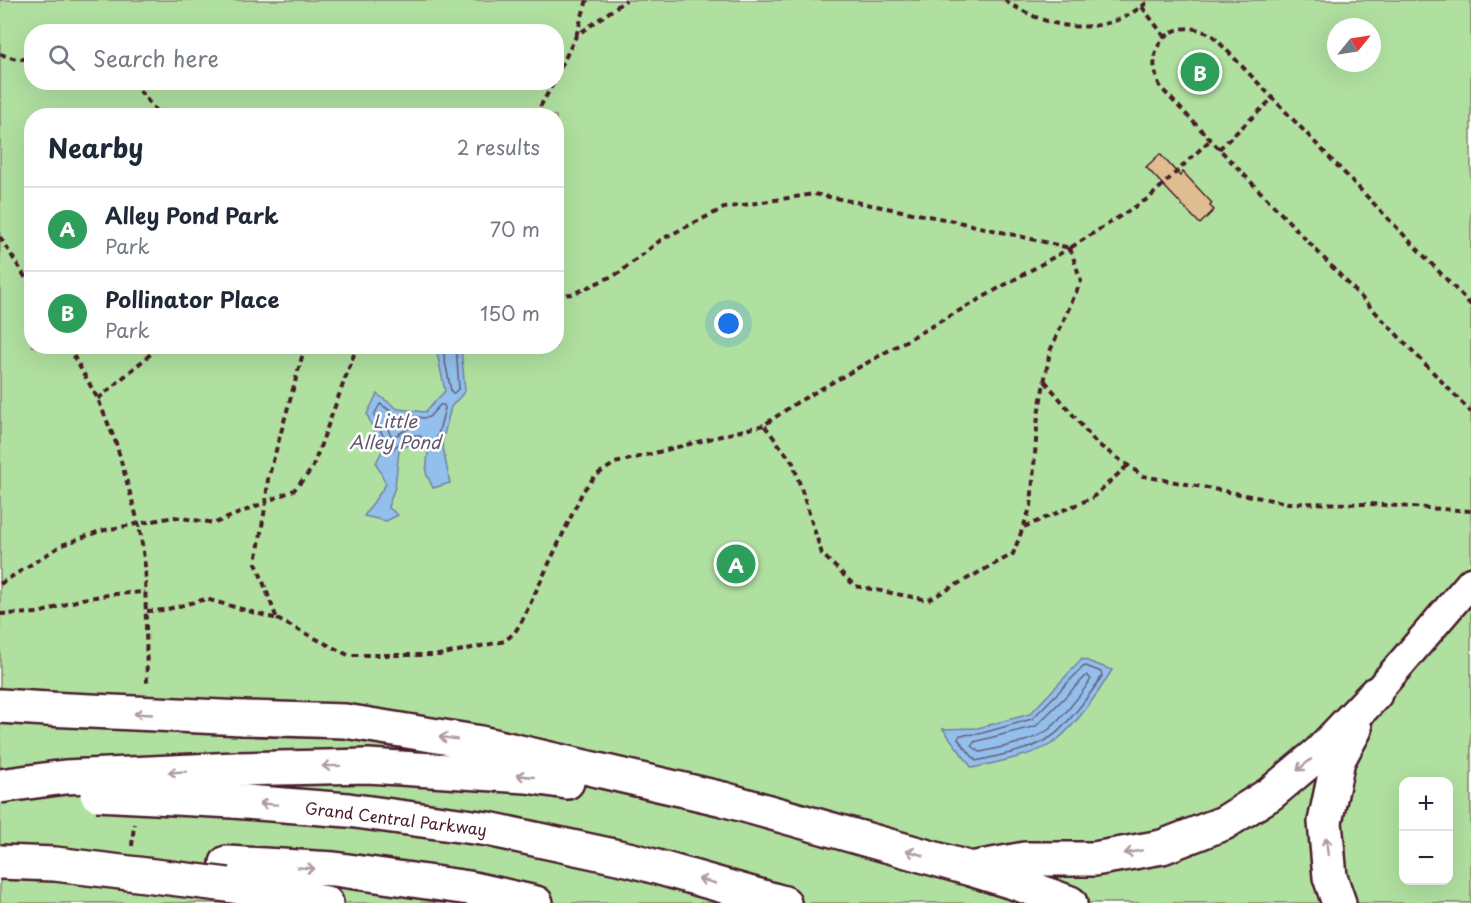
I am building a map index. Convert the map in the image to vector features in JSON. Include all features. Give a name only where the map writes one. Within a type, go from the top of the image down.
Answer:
[{"type":"highway","points":[[971,869],[1025,859],[1094,859],[1162,847],[1224,823],[1270,794],[1318,753],[1375,694]]},
{"type":"highway","points":[[1340,903],[1330,877],[1325,822],[1338,760],[1375,694]]},
{"type":"highway","points":[[0,706],[345,722],[481,743],[723,799],[971,869],[1070,903]]},
{"type":"highway","points":[[0,786],[65,777],[368,766],[527,776],[678,798],[852,835]]},
{"type":"highway","name":"Grand Central Parkway","points":[[0,794],[65,792],[233,801],[348,810],[488,829],[632,860],[784,903]]},
{"type":"highway","points":[[0,857],[60,856],[227,874],[326,903]]},
{"type":"highway","points":[[0,862],[227,874],[334,869],[469,888],[536,903]]},
{"type":"street","points":[[1375,694],[1471,582]]},
{"type":"path","points":[[564,61],[576,36],[587,0]]},
{"type":"path","points":[[576,36],[626,0]]},
{"type":"path","points":[[1004,0],[1043,21],[1071,28],[1099,26],[1123,18],[1150,0]]},
{"type":"path","points":[[1142,7],[1165,37]]},
{"type":"path","points":[[1471,305],[1214,37],[1203,30],[1191,28],[1178,29],[1165,37],[1156,48],[1153,62],[1155,77],[1161,88],[1471,412]]},
{"type":"path","points":[[0,54],[24,59]]},
{"type":"path","points":[[139,90],[154,108]]},
{"type":"path","points":[[539,108],[550,90]]},
{"type":"path","points":[[1219,149],[1274,97]]},
{"type":"path","points":[[147,611],[164,610],[206,599],[277,619],[348,656],[440,655],[505,641],[522,621],[583,491],[596,476],[615,463],[764,425],[796,403],[1070,248],[1149,198],[1210,140]]},
{"type":"path","points":[[564,295],[573,294],[619,273],[662,239],[724,208],[814,194],[954,221],[1070,248]]},
{"type":"path","points":[[0,237],[24,275]]},
{"type":"path","points":[[764,425],[793,463],[822,554],[855,586],[928,600],[1013,554],[1031,506],[1038,415],[1050,351],[1081,281],[1070,248]]},
{"type":"path","points":[[73,354],[98,399],[116,443],[140,530],[145,566],[148,675]]},
{"type":"path","points":[[98,399],[151,354]]},
{"type":"path","points":[[277,619],[256,563],[268,479],[303,354]]},
{"type":"path","points":[[0,584],[62,545],[99,531],[174,517],[215,523],[294,490],[312,469],[354,354]]},
{"type":"path","points":[[1044,380],[1095,443],[1143,476],[1288,503],[1369,504],[1471,511]]},
{"type":"path","points":[[1023,527],[1092,498],[1128,465]]},
{"type":"path","points":[[0,614],[39,613],[82,599],[145,592]]},
{"type":"green space","points":[[0,0],[1471,0],[1471,903],[0,903]]},
{"type":"water","name":"Little Alley Pond","points":[[437,354],[462,354],[465,391],[451,407],[442,443],[450,483],[433,488],[426,473],[428,452],[416,440],[399,451],[395,487],[388,507],[398,515],[386,521],[364,516],[386,484],[376,463],[382,451],[367,414],[377,394],[398,409],[425,412],[445,391]]},
{"type":"water","points":[[1082,659],[1112,670],[1080,716],[1050,745],[1017,757],[972,768],[943,729],[978,728],[1030,714]]},
{"type":"building","points":[[1160,154],[1180,176],[1183,172],[1212,203],[1210,206],[1214,210],[1200,224],[1146,167]]},
{"type":"place","name":"Pollinator Place","points":[[1200,72]]},
{"type":"place","name":"Alley Pond Park","points":[[736,564]]}]
